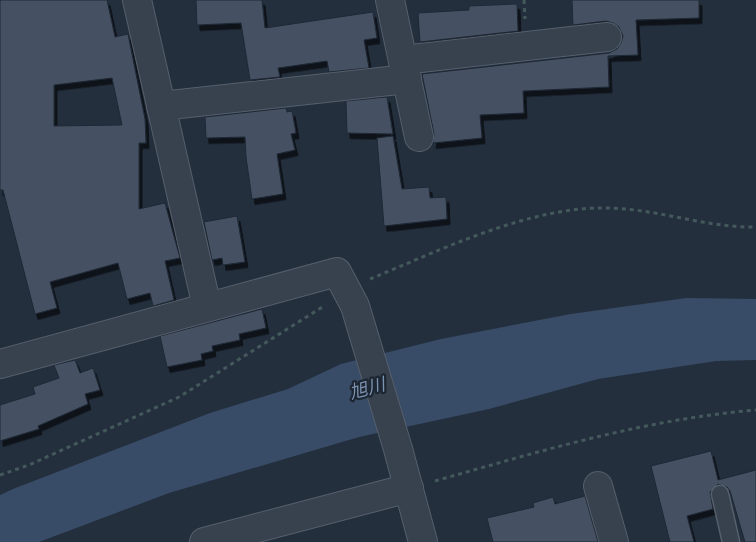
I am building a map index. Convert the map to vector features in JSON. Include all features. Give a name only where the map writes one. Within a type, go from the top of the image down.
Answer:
[{"type":"street","points":[[137,0],[207,306]]},
{"type":"street","points":[[390,0],[419,137]]},
{"type":"street","points":[[161,106],[607,37]]},
{"type":"street","points":[[0,364],[337,272],[355,306],[398,449],[423,542]]},
{"type":"street","points":[[598,486],[614,542]]},
{"type":"street","points":[[204,542],[409,488]]},
{"type":"lane","points":[[720,494],[732,542]]},
{"type":"path","points":[[409,488],[607,433],[706,414],[756,410]]},
{"type":"water","name":"旭川","points":[[686,298],[756,299],[756,360],[716,361],[598,379],[489,409],[359,437],[169,493],[39,542],[0,542],[0,495],[210,413],[288,389],[341,364],[441,339],[571,314]]},
{"type":"building","points":[[0,0],[107,0],[115,37],[128,34],[145,119],[146,143],[139,143],[139,209],[165,203],[180,258],[165,261],[174,300],[153,306],[150,293],[127,299],[118,263],[50,282],[57,308],[35,314],[3,190],[0,190]],"holes":[[[112,78],[122,125],[54,126],[54,85]]]},
{"type":"building","points":[[196,0],[262,0],[265,28],[373,12],[377,38],[364,40],[369,68],[329,72],[327,61],[278,68],[280,77],[250,80],[241,23],[197,25]]},
{"type":"building","points":[[572,0],[699,0],[699,18],[636,20],[638,55],[608,56],[609,87],[523,91],[524,113],[480,115],[482,138],[433,143],[434,134],[422,74],[609,53],[617,49],[623,36],[619,27],[606,21],[573,25]]},
{"type":"building","points":[[517,4],[518,31],[420,42],[418,13],[469,10],[469,6]]},
{"type":"building","points":[[387,97],[393,134],[347,133],[346,101]]},
{"type":"building","points":[[286,108],[287,112],[292,111],[296,133],[291,134],[295,150],[277,154],[283,194],[252,199],[245,137],[206,138],[205,117]]},
{"type":"building","points":[[393,136],[402,189],[429,187],[430,198],[446,197],[447,219],[384,226],[377,138]]},
{"type":"building","points":[[237,216],[245,262],[223,265],[222,258],[212,260],[204,222]]},
{"type":"building","points":[[262,309],[266,328],[239,334],[240,340],[212,346],[213,351],[201,354],[202,360],[167,367],[160,336]]},
{"type":"building","points":[[75,360],[80,373],[93,368],[100,390],[85,394],[88,404],[38,426],[39,429],[0,441],[0,405],[35,394],[33,387],[59,378],[54,365]]},
{"type":"building","points":[[711,451],[718,480],[756,470],[756,542],[745,542],[730,491],[727,487],[718,484],[710,492],[713,509],[687,516],[694,542],[670,542],[651,466]]},
{"type":"building","points":[[585,496],[598,542],[493,542],[487,518],[534,507],[533,503],[553,497],[555,504]]}]
